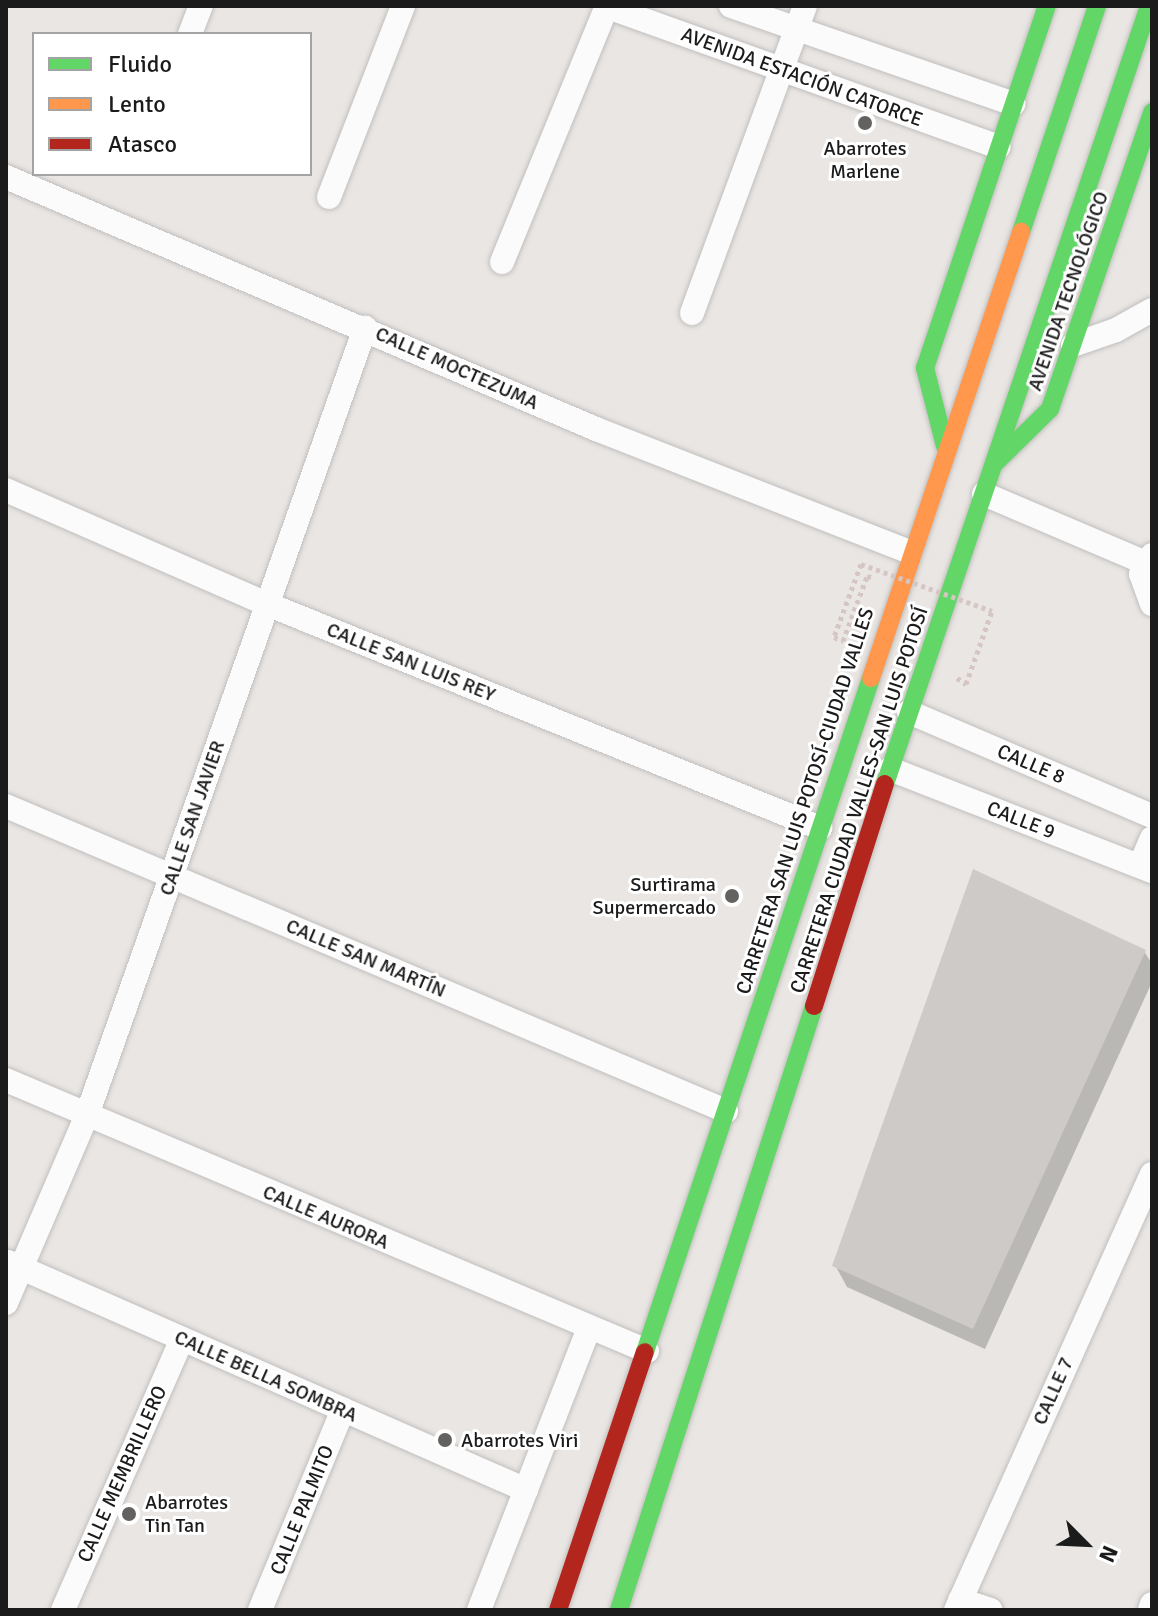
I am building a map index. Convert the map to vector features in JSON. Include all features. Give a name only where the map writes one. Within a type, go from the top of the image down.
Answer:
[{"type":"main road","points":[[945,446],[925,368],[1047,6]]},
{"type":"main road","name":"CARRETERA SAN LUIS POTOSÍ-CIUDAD VALLES","points":[[558,1610],[647,1351],[945,446],[1097,6]]},
{"type":"main road","name":"CARRETERA CIUDAD VALLES-SAN LUIS POTOSÍ","points":[[619,1610],[890,769],[1149,6]]},
{"type":"main road","name":"AVENIDA TECNOLÓGICO","points":[[994,464],[1050,409],[1152,112]]},
{"type":"street","points":[[191,32],[201,6]]},
{"type":"street","points":[[329,197],[403,6]]},
{"type":"street","points":[[502,262],[606,6]]},
{"type":"street","name":"AVENIDA ESTACIÓN CATORCE","points":[[606,6],[999,147]]},
{"type":"street","points":[[731,6],[802,18],[1014,104]]},
{"type":"street","points":[[692,313],[802,18]]},
{"type":"street","name":"CALLE MOCTEZUMA","points":[[6,177],[596,429],[910,552]]},
{"type":"street","points":[[1073,345],[1116,330],[1152,310]]},
{"type":"street","name":"CALLE SAN JAVIER","points":[[6,1303],[13,1265],[87,1115],[365,328]]},
{"type":"street","name":"CALLE SAN LUIS REY","points":[[6,490],[267,604],[820,828]]},
{"type":"street","points":[[984,494],[1149,559],[1142,586],[1152,604]]},
{"type":"street","name":"CALLE 8","points":[[909,712],[1152,816]]},
{"type":"street","name":"CALLE 9","points":[[890,769],[1146,868]]},
{"type":"street","name":"CALLE SAN MARTÍN","points":[[6,806],[726,1111]]},
{"type":"street","points":[[1146,868],[1152,838]]},
{"type":"street","name":"CALLE AURORA","points":[[6,1080],[588,1330],[647,1351]]},
{"type":"street","name":"CALLE 7","points":[[958,1605],[1152,1174]]},
{"type":"street","name":"CALLE BELLA SOMBRA","points":[[13,1265],[526,1490]]},
{"type":"street","points":[[479,1610],[588,1330]]},
{"type":"street","name":"CALLE MEMBRILLERO","points":[[63,1610],[182,1339]]},
{"type":"street","name":"CALLE PALMITO","points":[[260,1610],[343,1410]]},
{"type":"street","points":[[1150,1610],[1152,1604]]},
{"type":"street","points":[[958,1605],[990,1610]]},
{"type":"path","points":[[861,564],[992,611]]},
{"type":"building","points":[[973,869],[1146,950],[973,1329],[832,1266]]},
{"type":"traffic: fast","points":[[945,446],[925,368],[1047,6]]},
{"type":"traffic: fast","points":[[1021,232],[1097,6]]},
{"type":"traffic: fast","points":[[885,784],[1149,6]]},
{"type":"traffic: fast","points":[[994,464],[1050,409],[1152,112]]},
{"type":"traffic: fast","points":[[645,1352],[871,678]]},
{"type":"traffic: fast","points":[[619,1610],[814,1006]]},
{"type":"traffic: slow","points":[[871,678],[1021,232]]},
{"type":"traffic: jam","points":[[814,1006],[885,784]]},
{"type":"traffic: jam","points":[[558,1610],[645,1352]]},
{"type":"place","name":"Abarrotes Marlene","points":[[865,123]]},
{"type":"place","name":"Surtirama Supermercado","points":[[732,896]]},
{"type":"place","name":"Abarrotes Viri","points":[[445,1440]]},
{"type":"place","name":"Abarrotes Tin Tan","points":[[129,1514]]}]
